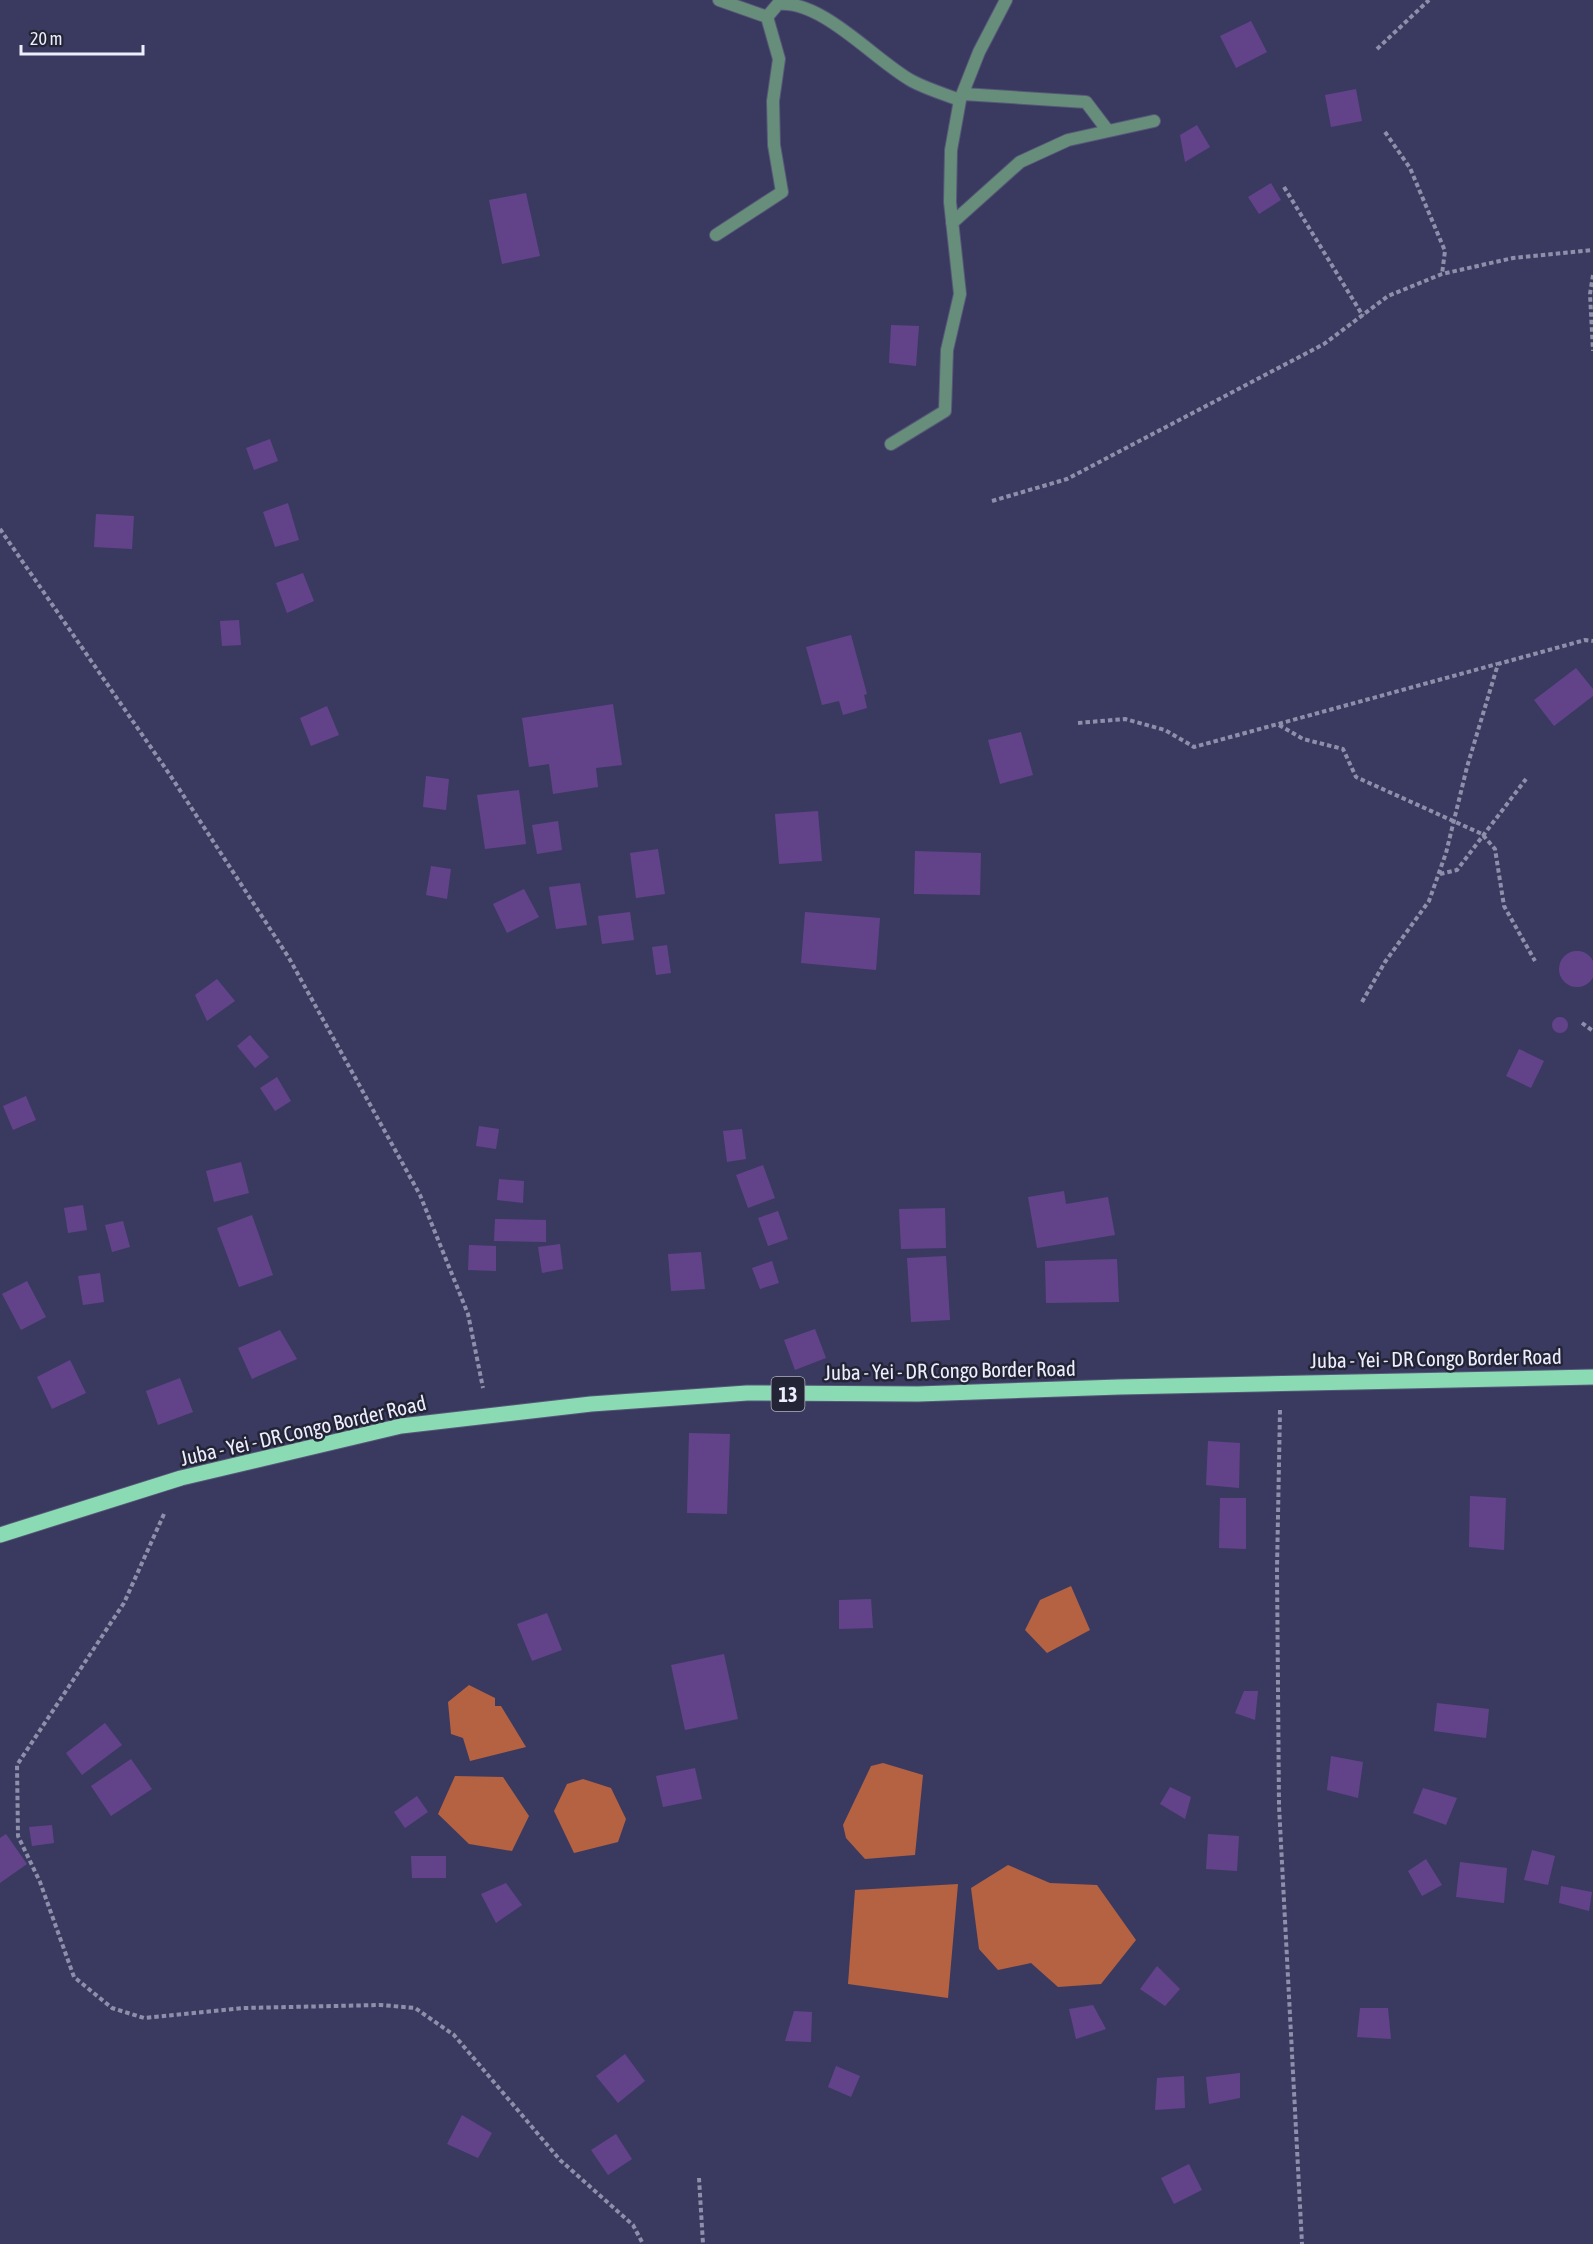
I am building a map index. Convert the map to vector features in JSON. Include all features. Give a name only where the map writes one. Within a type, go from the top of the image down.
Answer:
[{"type":"main road","name":"Juba - Yei - DR Congo Border Road","points":[[0,1535],[181,1478],[401,1426],[591,1404],[747,1394],[918,1394],[1281,1383],[1593,1377]]},
{"type":"street","points":[[719,0],[767,17]]},
{"type":"street","points":[[891,444],[945,411],[947,350],[960,294],[952,223],[951,150],[961,97],[979,52],[1006,0]]},
{"type":"street","points":[[767,17],[778,4],[792,2],[813,11],[912,81],[961,97],[1086,102],[1108,131]]},
{"type":"street","points":[[716,235],[782,192],[774,145],[773,101],[779,59],[767,17]]},
{"type":"street","points":[[952,223],[1020,162],[1068,140],[1154,121]]},
{"type":"path","points":[[1377,49],[1429,0]]},
{"type":"path","points":[[1385,132],[1410,168],[1445,251],[1442,274]]},
{"type":"path","points":[[1284,187],[1363,316]]},
{"type":"path","points":[[992,501],[1067,479],[1324,344],[1388,297],[1442,274],[1513,258],[1593,250]]},
{"type":"path","points":[[1593,275],[1590,294],[1593,351]]},
{"type":"path","points":[[0,529],[170,775],[289,958],[415,1184],[468,1314],[488,1415]]},
{"type":"path","points":[[1078,723],[1125,719],[1165,730],[1194,747],[1585,640],[1593,641]]},
{"type":"path","points":[[1362,1002],[1385,962],[1429,901],[1439,874],[1467,766],[1498,664]]},
{"type":"path","points":[[1278,724],[1303,739],[1343,749],[1356,777],[1482,834],[1495,849],[1504,906],[1535,961]]},
{"type":"path","points":[[1439,874],[1457,870],[1482,834],[1526,779]]},
{"type":"path","points":[[1582,1023],[1593,1031]]},
{"type":"path","points":[[1281,1383],[1277,1569],[1279,1806],[1302,2244]]},
{"type":"path","points":[[181,1478],[124,1603],[17,1765],[18,1836],[40,1882],[74,1977],[112,2008],[144,2018],[243,2008],[381,2004],[416,2008],[454,2035],[560,2160],[633,2225],[643,2244]]},
{"type":"path","points":[[699,2178],[704,2244]]},
{"type":"shaded area","points":[[1071,1586],[1090,1630],[1047,1653],[1025,1630],[1040,1600]]},
{"type":"shaded area","points":[[469,1685],[495,1698],[495,1706],[501,1706],[526,1747],[470,1761],[463,1738],[451,1734],[448,1702]]},
{"type":"shaded area","points":[[883,1763],[923,1775],[915,1855],[865,1859],[846,1838],[843,1825],[871,1766]]},
{"type":"shaded area","points":[[455,1776],[503,1777],[529,1816],[512,1851],[469,1844],[438,1814]]},
{"type":"shaded area","points":[[583,1779],[611,1788],[626,1819],[618,1842],[574,1853],[554,1811],[567,1784]]},
{"type":"shaded area","points":[[1008,1865],[1050,1883],[1097,1885],[1136,1940],[1101,1984],[1058,1987],[1031,1963],[998,1970],[979,1949],[971,1888]]},
{"type":"shaded area","points":[[958,1884],[948,1998],[848,1984],[855,1890]]},
{"type":"building","points":[[1251,21],[1267,52],[1236,68],[1220,36]]},
{"type":"building","points":[[1356,89],[1362,121],[1331,127],[1325,95]]},
{"type":"building","points":[[1197,125],[1210,147],[1185,162],[1180,135]]},
{"type":"building","points":[[1271,183],[1281,200],[1259,214],[1248,197]]},
{"type":"building","points":[[526,193],[540,256],[502,264],[489,200]]},
{"type":"building","points":[[891,325],[919,326],[916,366],[889,363]]},
{"type":"building","points":[[270,439],[278,461],[254,470],[246,448]]},
{"type":"building","points":[[288,503],[299,540],[275,547],[263,512]]},
{"type":"building","points":[[96,514],[134,516],[132,549],[94,547]]},
{"type":"building","points":[[303,573],[314,601],[287,613],[276,583]]},
{"type":"building","points":[[239,620],[241,645],[222,646],[220,621]]},
{"type":"building","points":[[851,635],[867,694],[864,695],[867,708],[843,715],[839,701],[822,705],[806,647]]},
{"type":"building","points":[[1576,668],[1593,689],[1593,696],[1554,726],[1534,700]]},
{"type":"building","points":[[613,704],[622,765],[596,768],[598,787],[553,794],[549,764],[529,767],[522,718]]},
{"type":"building","points":[[327,706],[339,735],[311,746],[300,718]]},
{"type":"building","points":[[1021,732],[1033,775],[1000,784],[988,740]]},
{"type":"building","points":[[426,776],[449,779],[446,810],[423,807]]},
{"type":"building","points":[[519,790],[526,844],[485,849],[477,795]]},
{"type":"building","points":[[818,811],[822,861],[779,864],[775,814]]},
{"type":"building","points":[[558,821],[562,850],[537,854],[532,825]]},
{"type":"building","points":[[658,849],[665,894],[636,898],[630,853]]},
{"type":"building","points":[[915,851],[981,853],[980,895],[914,894]]},
{"type":"building","points":[[431,866],[451,869],[447,899],[426,895]]},
{"type":"building","points":[[580,883],[587,925],[556,929],[549,887]]},
{"type":"building","points":[[524,889],[539,917],[507,933],[493,904]]},
{"type":"building","points":[[630,912],[634,940],[602,944],[598,916]]},
{"type":"building","points":[[805,912],[880,918],[876,970],[801,963]]},
{"type":"building","points":[[667,945],[671,973],[656,975],[652,947]]},
{"type":"building","points":[[1577,951],[1590,956],[1595,969],[1590,982],[1577,987],[1564,982],[1559,969],[1564,956]]},
{"type":"building","points":[[217,979],[235,1001],[207,1021],[195,995]]},
{"type":"building","points":[[1560,1017],[1568,1025],[1560,1033],[1552,1025]]},
{"type":"building","points":[[250,1035],[269,1057],[255,1068],[237,1046]]},
{"type":"building","points":[[1519,1049],[1544,1061],[1531,1088],[1506,1076]]},
{"type":"building","points":[[277,1077],[291,1101],[275,1111],[260,1088]]},
{"type":"building","points":[[26,1096],[36,1120],[13,1130],[3,1106]]},
{"type":"building","points":[[479,1126],[499,1129],[496,1149],[476,1146]]},
{"type":"building","points":[[742,1129],[746,1159],[727,1162],[723,1131]]},
{"type":"building","points":[[241,1162],[249,1193],[214,1202],[206,1171]]},
{"type":"building","points":[[763,1165],[775,1198],[748,1208],[736,1175]]},
{"type":"building","points":[[499,1179],[524,1181],[523,1203],[497,1200]]},
{"type":"building","points":[[1064,1191],[1066,1204],[1108,1197],[1115,1235],[1037,1248],[1028,1197]]},
{"type":"building","points":[[83,1205],[87,1230],[68,1233],[64,1208]]},
{"type":"building","points":[[945,1208],[946,1248],[901,1249],[899,1209]]},
{"type":"building","points":[[778,1211],[788,1239],[768,1246],[758,1218]]},
{"type":"building","points":[[252,1215],[273,1275],[239,1287],[217,1228]]},
{"type":"building","points":[[495,1219],[546,1220],[546,1242],[494,1241]]},
{"type":"building","points":[[123,1221],[130,1247],[112,1252],[105,1225]]},
{"type":"building","points":[[560,1244],[563,1269],[542,1273],[538,1247]]},
{"type":"building","points":[[469,1245],[496,1246],[496,1271],[468,1270]]},
{"type":"building","points":[[701,1252],[705,1289],[671,1291],[668,1254]]},
{"type":"building","points":[[946,1256],[950,1320],[911,1322],[907,1258]]},
{"type":"building","points":[[1117,1259],[1119,1302],[1046,1303],[1045,1261]]},
{"type":"building","points":[[772,1261],[779,1283],[760,1289],[752,1268]]},
{"type":"building","points":[[100,1273],[104,1302],[83,1305],[78,1276]]},
{"type":"building","points":[[27,1281],[46,1317],[21,1330],[2,1294]]},
{"type":"building","points":[[815,1329],[826,1358],[795,1370],[784,1340]]},
{"type":"building","points":[[280,1330],[297,1359],[252,1379],[238,1348]]},
{"type":"building","points":[[70,1360],[86,1393],[52,1409],[37,1377]]},
{"type":"building","points":[[180,1378],[193,1412],[158,1425],[146,1391]]},
{"type":"building","points":[[689,1433],[730,1434],[727,1514],[687,1513]]},
{"type":"building","points":[[1208,1441],[1240,1443],[1239,1488],[1206,1485]]},
{"type":"building","points":[[1470,1496],[1506,1498],[1504,1550],[1469,1547]]},
{"type":"building","points":[[1220,1498],[1246,1498],[1246,1549],[1219,1548]]},
{"type":"building","points":[[871,1599],[873,1628],[839,1629],[839,1600]]},
{"type":"building","points":[[547,1613],[562,1650],[532,1661],[517,1624]]},
{"type":"building","points":[[724,1654],[738,1719],[685,1730],[671,1665]]},
{"type":"building","points":[[1244,1691],[1258,1691],[1255,1720],[1235,1713]]},
{"type":"building","points":[[1437,1703],[1489,1709],[1486,1738],[1434,1731]]},
{"type":"building","points":[[105,1723],[122,1745],[82,1775],[66,1753]]},
{"type":"building","points":[[1331,1756],[1363,1762],[1358,1798],[1327,1790]]},
{"type":"building","points":[[131,1759],[152,1789],[111,1816],[91,1786]]},
{"type":"building","points":[[695,1768],[702,1799],[663,1807],[656,1776]]},
{"type":"building","points":[[1170,1787],[1191,1797],[1185,1819],[1160,1804]]},
{"type":"building","points":[[1423,1788],[1457,1798],[1446,1825],[1413,1813]]},
{"type":"building","points":[[417,1796],[428,1812],[405,1828],[394,1812]]},
{"type":"building","points":[[52,1825],[54,1843],[32,1846],[29,1827]]},
{"type":"building","points":[[6,1834],[27,1864],[0,1883],[0,1838]]},
{"type":"building","points":[[1208,1834],[1239,1836],[1237,1871],[1206,1869]]},
{"type":"building","points":[[1532,1850],[1555,1856],[1548,1885],[1524,1880]]},
{"type":"building","points":[[411,1856],[446,1856],[446,1878],[412,1878]]},
{"type":"building","points":[[1426,1859],[1442,1885],[1422,1896],[1408,1871]]},
{"type":"building","points":[[1460,1862],[1507,1868],[1504,1903],[1456,1897]]},
{"type":"building","points":[[506,1883],[522,1905],[496,1923],[481,1894]]},
{"type":"building","points":[[1561,1886],[1592,1892],[1589,1911],[1559,1903]]},
{"type":"building","points":[[1157,1966],[1180,1989],[1165,2006],[1140,1989]]},
{"type":"building","points":[[1093,2005],[1106,2029],[1076,2039],[1069,2009]]},
{"type":"building","points":[[1360,2008],[1388,2008],[1391,2039],[1357,2037]]},
{"type":"building","points":[[794,2011],[812,2012],[811,2042],[785,2041]]},
{"type":"building","points":[[625,2054],[645,2081],[618,2103],[596,2076]]},
{"type":"building","points":[[836,2066],[860,2076],[851,2097],[828,2087]]},
{"type":"building","points":[[1240,2073],[1240,2098],[1209,2104],[1206,2077]]},
{"type":"building","points":[[1184,2076],[1185,2108],[1155,2110],[1157,2078]]},
{"type":"building","points":[[462,2115],[492,2133],[478,2158],[447,2144]]},
{"type":"building","points":[[616,2134],[632,2159],[608,2175],[591,2150]]},
{"type":"building","points":[[1189,2164],[1202,2190],[1174,2204],[1161,2178]]}]
